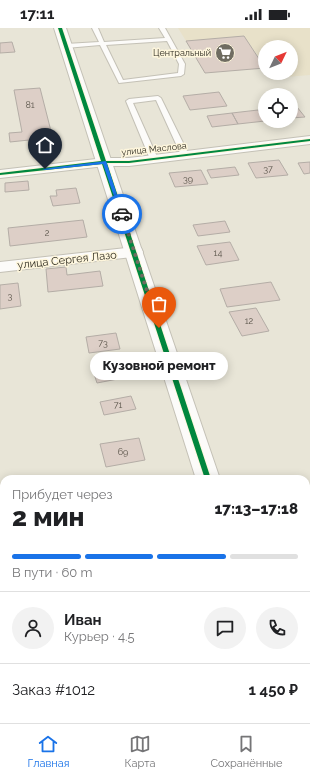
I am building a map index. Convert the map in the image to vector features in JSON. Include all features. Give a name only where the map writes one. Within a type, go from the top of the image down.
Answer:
[{"type":"street","points":[[60,28],[135,252],[207,475]]},
{"type":"street","name":"улица Маслова","points":[[0,174],[105,162],[129,162],[310,140]]},
{"type":"street","name":"улица Сергея Лазо","points":[[0,267],[135,252]]},
{"type":"lane","points":[[95,28],[121,82],[181,74],[182,64],[169,38],[162,28]]},
{"type":"lane","points":[[66,46],[169,38]]},
{"type":"lane","points":[[154,159],[129,101],[158,98],[185,155]]},
{"type":"shaded area","points":[[178,28],[310,28],[310,75],[298,76],[298,40],[258,40],[258,56],[244,36],[186,41]]},
{"type":"building","name":"Центральный","points":[[244,36],[258,57],[258,69],[205,73],[186,41]]},
{"type":"building","points":[[12,42],[15,52],[0,53],[0,43]]},
{"type":"building","points":[[40,88],[53,139],[43,140],[44,143],[30,145],[29,140],[10,142],[9,133],[22,132],[14,90]]},
{"type":"building","points":[[219,92],[227,106],[190,110],[183,96]]},
{"type":"building","points":[[298,108],[305,117],[298,118]]},
{"type":"building","points":[[258,110],[258,122],[238,124],[232,113]]},
{"type":"building","points":[[232,113],[238,124],[212,127],[207,116]]},
{"type":"building","points":[[279,160],[288,175],[256,178],[248,163]]},
{"type":"building","points":[[310,162],[310,173],[304,174],[298,163]]},
{"type":"building","points":[[235,167],[239,175],[211,178],[207,170]]},
{"type":"building","points":[[201,170],[208,184],[175,187],[169,173]]},
{"type":"building","points":[[28,181],[29,190],[5,192],[5,183]]},
{"type":"building","points":[[76,188],[80,203],[53,206],[50,196],[57,196],[56,190]]},
{"type":"building","points":[[83,220],[87,237],[10,246],[8,228]]},
{"type":"building","points":[[225,221],[230,232],[198,236],[193,225]]},
{"type":"building","points":[[230,242],[239,260],[206,265],[197,246]]},
{"type":"building","points":[[66,267],[67,275],[100,271],[103,286],[48,292],[46,269]]},
{"type":"building","points":[[271,282],[280,300],[227,307],[220,289]]},
{"type":"building","points":[[18,283],[21,306],[0,309],[0,285]]},
{"type":"building","points":[[256,308],[269,331],[242,336],[229,312]]},
{"type":"building","points":[[116,333],[120,349],[89,353],[86,337]]},
{"type":"building","points":[[123,365],[128,377],[97,383],[93,371]]},
{"type":"building","points":[[131,396],[136,409],[104,415],[100,402]]},
{"type":"building","points":[[139,438],[145,460],[106,467],[100,444]]},
{"type":"cycle path","points":[[60,28],[207,475]]},
{"type":"cycle path","points":[[0,174],[105,162],[129,162],[310,140]]},
{"type":"way so far","points":[[122,214],[159,328]]},
{"type":"place","name":"Центральный","points":[[225,53]]},
{"type":"place","name":"Кузовной ремонт","points":[[159,328]]},
{"type":"route","points":[[45,169],[105,162],[122,214]]}]
